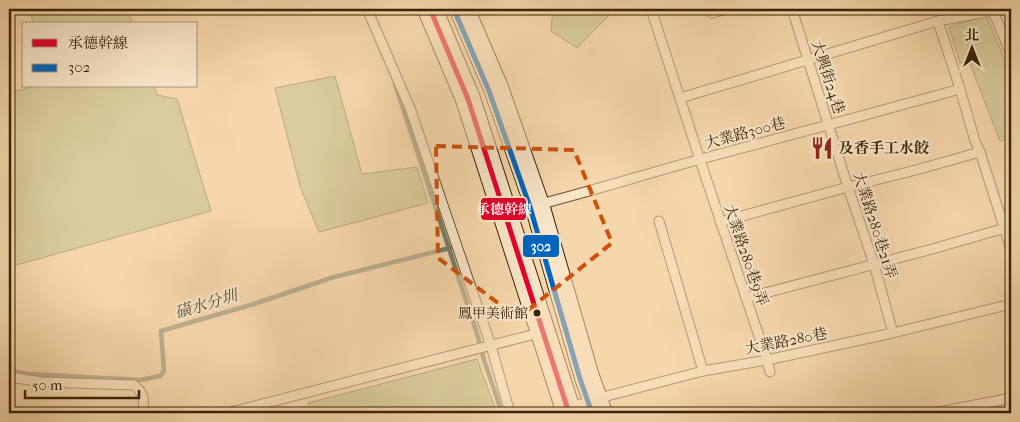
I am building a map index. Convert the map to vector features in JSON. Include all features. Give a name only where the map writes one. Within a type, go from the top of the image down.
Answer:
[{"type":"main road","points":[[430,9],[468,99],[568,411]]},
{"type":"main road","points":[[462,9],[496,88],[537,205],[587,377],[598,406]]},
{"type":"lane","points":[[367,9],[410,108],[491,346],[510,413]]},
{"type":"lane","name":"大業路280巷9弄","points":[[651,9],[720,222],[768,360],[770,372]]},
{"type":"lane","points":[[712,14],[728,9]]},
{"type":"lane","name":"大興街24巷","points":[[792,9],[829,126]]},
{"type":"lane","points":[[680,98],[938,20],[996,9],[1011,54]]},
{"type":"lane","points":[[938,20],[1011,249]]},
{"type":"lane","name":"大業路300巷","points":[[537,205],[960,89]]},
{"type":"lane","name":"大業路280巷21弄","points":[[829,126],[874,264],[893,333]]},
{"type":"lane","points":[[720,222],[980,152]]},
{"type":"lane","points":[[659,221],[703,371]]},
{"type":"lane","points":[[746,298],[1005,228]]},
{"type":"lane","name":"大業路280巷","points":[[568,411],[598,406],[703,371],[768,360],[893,333],[1011,304]]},
{"type":"lane","points":[[227,413],[543,332]]},
{"type":"lane","points":[[9,377],[42,382],[134,385],[140,390],[144,398],[144,413]]},
{"type":"lane","points":[[934,413],[1011,398]]},
{"type":"highlighted area","points":[[436,146],[574,150],[612,243],[518,318],[438,258]]},
{"type":"green space","points":[[30,9],[127,9],[132,22],[33,22]]},
{"type":"green space","points":[[553,9],[615,9],[577,48],[551,31]]},
{"type":"green space","points":[[986,15],[1011,75],[1011,138],[1000,141],[969,61],[960,63],[949,27]]},
{"type":"green space","points":[[335,76],[362,174],[417,167],[428,203],[319,232],[300,186],[275,88]]},
{"type":"green space","points":[[28,88],[155,88],[157,95],[177,99],[211,211],[9,267],[9,93]]},
{"type":"green space","points":[[477,359],[497,413],[310,413],[308,403]]},
{"type":"waterway","name":"磺水分圳","points":[[395,84],[502,413]]},
{"type":"waterway","name":"磺水分圳","points":[[9,371],[30,374],[140,380],[160,376],[164,371],[161,331],[257,303],[334,277],[450,248]]},
{"type":"transit line","name":"承德幹線","points":[[430,9],[468,99],[569,413]]},
{"type":"transit line","name":"302","points":[[455,12],[489,91],[530,207],[580,379],[592,413]]},
{"type":"place","name":"及香手工水餃","points":[[822,148]]},
{"type":"place","name":"鳳甲美術館","points":[[537,313]]}]
